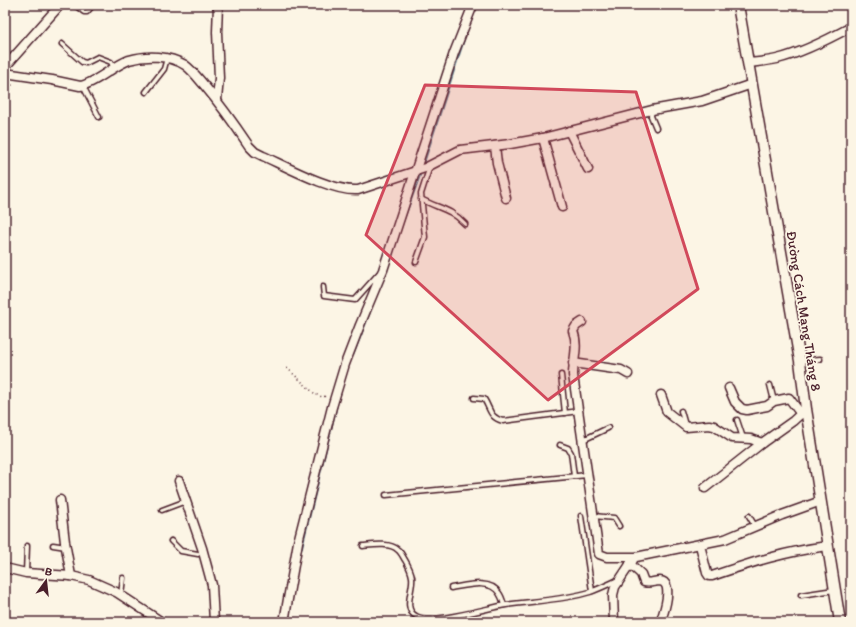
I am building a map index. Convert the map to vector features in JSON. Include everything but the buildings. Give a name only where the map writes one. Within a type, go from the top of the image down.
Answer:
[{"type":"street","points":[[5,67],[60,5]]},
{"type":"street","points":[[217,100],[219,78],[217,32],[218,5]]},
{"type":"street","points":[[284,622],[298,542],[339,384],[360,325],[422,169],[454,53],[473,5]]},
{"type":"street","name":"Đường Cách Mạng Tháng 8","points":[[738,5],[800,361],[803,411],[821,501],[840,622]]},
{"type":"street","points":[[749,63],[787,56],[851,27]]},
{"type":"street","points":[[5,73],[52,80],[75,86],[83,86],[129,60],[144,57],[167,58],[184,64],[192,71],[217,100],[249,146],[255,152],[323,183],[343,189],[358,190],[422,169],[460,150],[543,138],[652,110],[702,101],[752,84]]},
{"type":"street","points":[[569,131],[588,169]]},
{"type":"street","points":[[543,138],[562,207]]},
{"type":"street","points":[[495,146],[497,163],[506,198]]},
{"type":"street","points":[[582,322],[576,326],[573,331],[576,339],[573,375],[599,554],[607,557],[636,557],[700,545],[725,539],[782,515],[821,501]]},
{"type":"street","points":[[573,362],[621,370],[628,374]]},
{"type":"street","points":[[705,488],[762,443],[793,421],[803,411],[789,398],[774,401],[768,406],[747,410],[742,409],[735,402],[729,388]]},
{"type":"street","points":[[661,396],[667,412],[686,427],[714,426],[729,437],[751,439],[762,443]]},
{"type":"street","points":[[179,481],[212,585],[214,622]]},
{"type":"street","points":[[60,500],[71,576]]},
{"type":"street","points":[[700,545],[709,576],[777,555],[801,549],[828,546]]},
{"type":"street","points":[[614,622],[613,595],[615,587],[618,580],[636,557]]},
{"type":"street","points":[[630,564],[641,574],[644,582],[650,583],[660,581],[666,584],[667,593],[661,620]]},
{"type":"street","points":[[5,568],[26,573],[71,576],[104,585],[159,621]]},
{"type":"lane","points":[[76,5],[84,12],[88,12],[93,5]]},
{"type":"lane","points":[[62,44],[82,62],[86,63],[98,57],[111,62],[114,68]]},
{"type":"lane","points":[[146,92],[164,68],[167,58]]},
{"type":"lane","points":[[83,86],[99,117]]},
{"type":"lane","points":[[652,110],[651,116],[656,128]]},
{"type":"lane","points":[[416,262],[425,237],[421,199],[422,169]]},
{"type":"lane","points":[[421,199],[457,215],[465,224]]},
{"type":"lane","points":[[323,287],[324,296],[355,300],[376,275],[383,270]]},
{"type":"lane","points":[[800,361],[820,359]]},
{"type":"lane","points":[[561,375],[565,413]]},
{"type":"lane","points":[[770,385],[774,401]]},
{"type":"lane","points":[[474,398],[484,399],[490,413],[495,418],[503,421],[579,411]]},
{"type":"lane","points":[[681,411],[686,427]]},
{"type":"lane","points":[[737,420],[743,439]]},
{"type":"lane","points":[[583,440],[608,428]]},
{"type":"lane","points":[[560,445],[568,448],[571,453],[574,476]]},
{"type":"lane","points":[[386,495],[587,475]]},
{"type":"lane","points":[[162,510],[186,501]]},
{"type":"lane","points":[[581,516],[592,591]]},
{"type":"lane","points":[[593,516],[614,518],[619,526]]},
{"type":"lane","points":[[750,516],[755,526]]},
{"type":"lane","points":[[171,541],[181,551],[201,554]]},
{"type":"lane","points":[[53,545],[66,546]]},
{"type":"lane","points":[[363,546],[386,545],[399,550],[410,570],[412,577],[409,606],[411,612],[416,616],[430,618],[472,613],[504,605],[569,596],[592,591],[618,580]]},
{"type":"lane","points":[[26,573],[27,546]]},
{"type":"lane","points":[[121,595],[123,578]]},
{"type":"lane","points":[[451,588],[478,584],[490,585],[499,592],[504,605]]},
{"type":"lane","points":[[801,595],[835,590]]},
{"type":"path","points":[[9,93],[15,75]]},
{"type":"path","points":[[287,368],[315,394],[322,397],[326,397],[333,388],[339,384]]},
{"type":"highlighted area","points":[[425,85],[636,92],[698,289],[548,400],[366,235]]},
{"type":"waterway","points":[[422,168],[464,39]]},
{"type":"waterway","points":[[398,235],[421,172]]},
{"type":"waterway","points":[[353,355],[371,309]]},
{"type":"waterway","points":[[301,550],[339,396]]},
{"type":"waterway","points":[[288,622],[292,598]]}]
